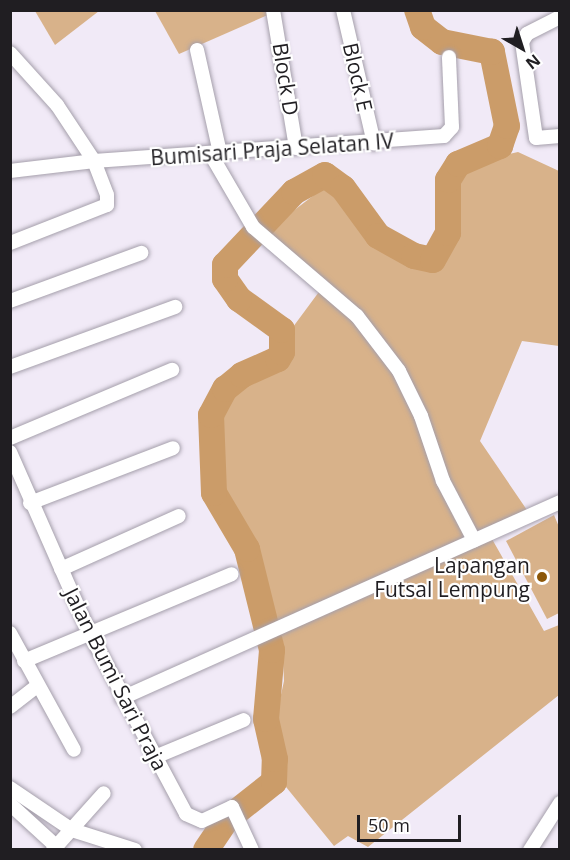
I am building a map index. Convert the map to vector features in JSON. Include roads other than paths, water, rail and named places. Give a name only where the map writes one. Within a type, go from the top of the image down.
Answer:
[{"type":"street","name":"Block D","points":[[273,10],[296,148]]},
{"type":"street","name":"Block E","points":[[343,10],[374,143]]},
{"type":"street","points":[[560,17],[527,34],[522,42],[536,138],[560,136]]},
{"type":"street","points":[[197,50],[215,153],[253,227],[263,238],[357,316],[394,364],[411,389],[443,481],[474,540]]},
{"type":"street","points":[[10,243],[107,205],[107,195],[94,161],[57,105],[11,55]]},
{"type":"street","name":"Bumisari Praja Selatan IV","points":[[10,171],[94,161],[374,143],[450,133],[449,57]]},
{"type":"street","points":[[10,301],[141,253]]},
{"type":"street","points":[[10,367],[175,307]]},
{"type":"street","points":[[10,438],[172,370]]},
{"type":"street","points":[[30,503],[173,448]]},
{"type":"street","name":"Jalan Bumi Sari Praja","points":[[10,452],[30,503],[89,632],[122,698],[192,819],[202,821],[226,807],[235,813],[252,849]]},
{"type":"street","points":[[122,698],[560,502]]},
{"type":"street","points":[[61,569],[179,516]]},
{"type":"street","points":[[24,662],[89,632],[232,574]]},
{"type":"street","points":[[10,633],[36,687],[74,750]]},
{"type":"street","points":[[10,707],[36,687]]},
{"type":"street","points":[[155,757],[244,720]]},
{"type":"street","points":[[10,788],[70,832],[135,849]]},
{"type":"street","points":[[10,804],[56,847],[104,793]]},
{"type":"street","points":[[530,849],[560,802]]},
{"type":"waterway","points":[[206,850],[226,820],[274,782],[275,759],[266,719],[272,650],[247,549],[214,493],[211,415],[225,389],[242,375],[278,359],[282,352],[282,330],[239,299],[225,279],[225,265],[294,192],[325,175],[343,188],[378,236],[414,256],[433,260],[448,233],[448,180],[458,164],[500,146],[507,126],[492,52],[442,42],[423,27],[417,10]]},
{"type":"place","name":"Lapangan Futsal Lempung","points":[[542,577]]}]
